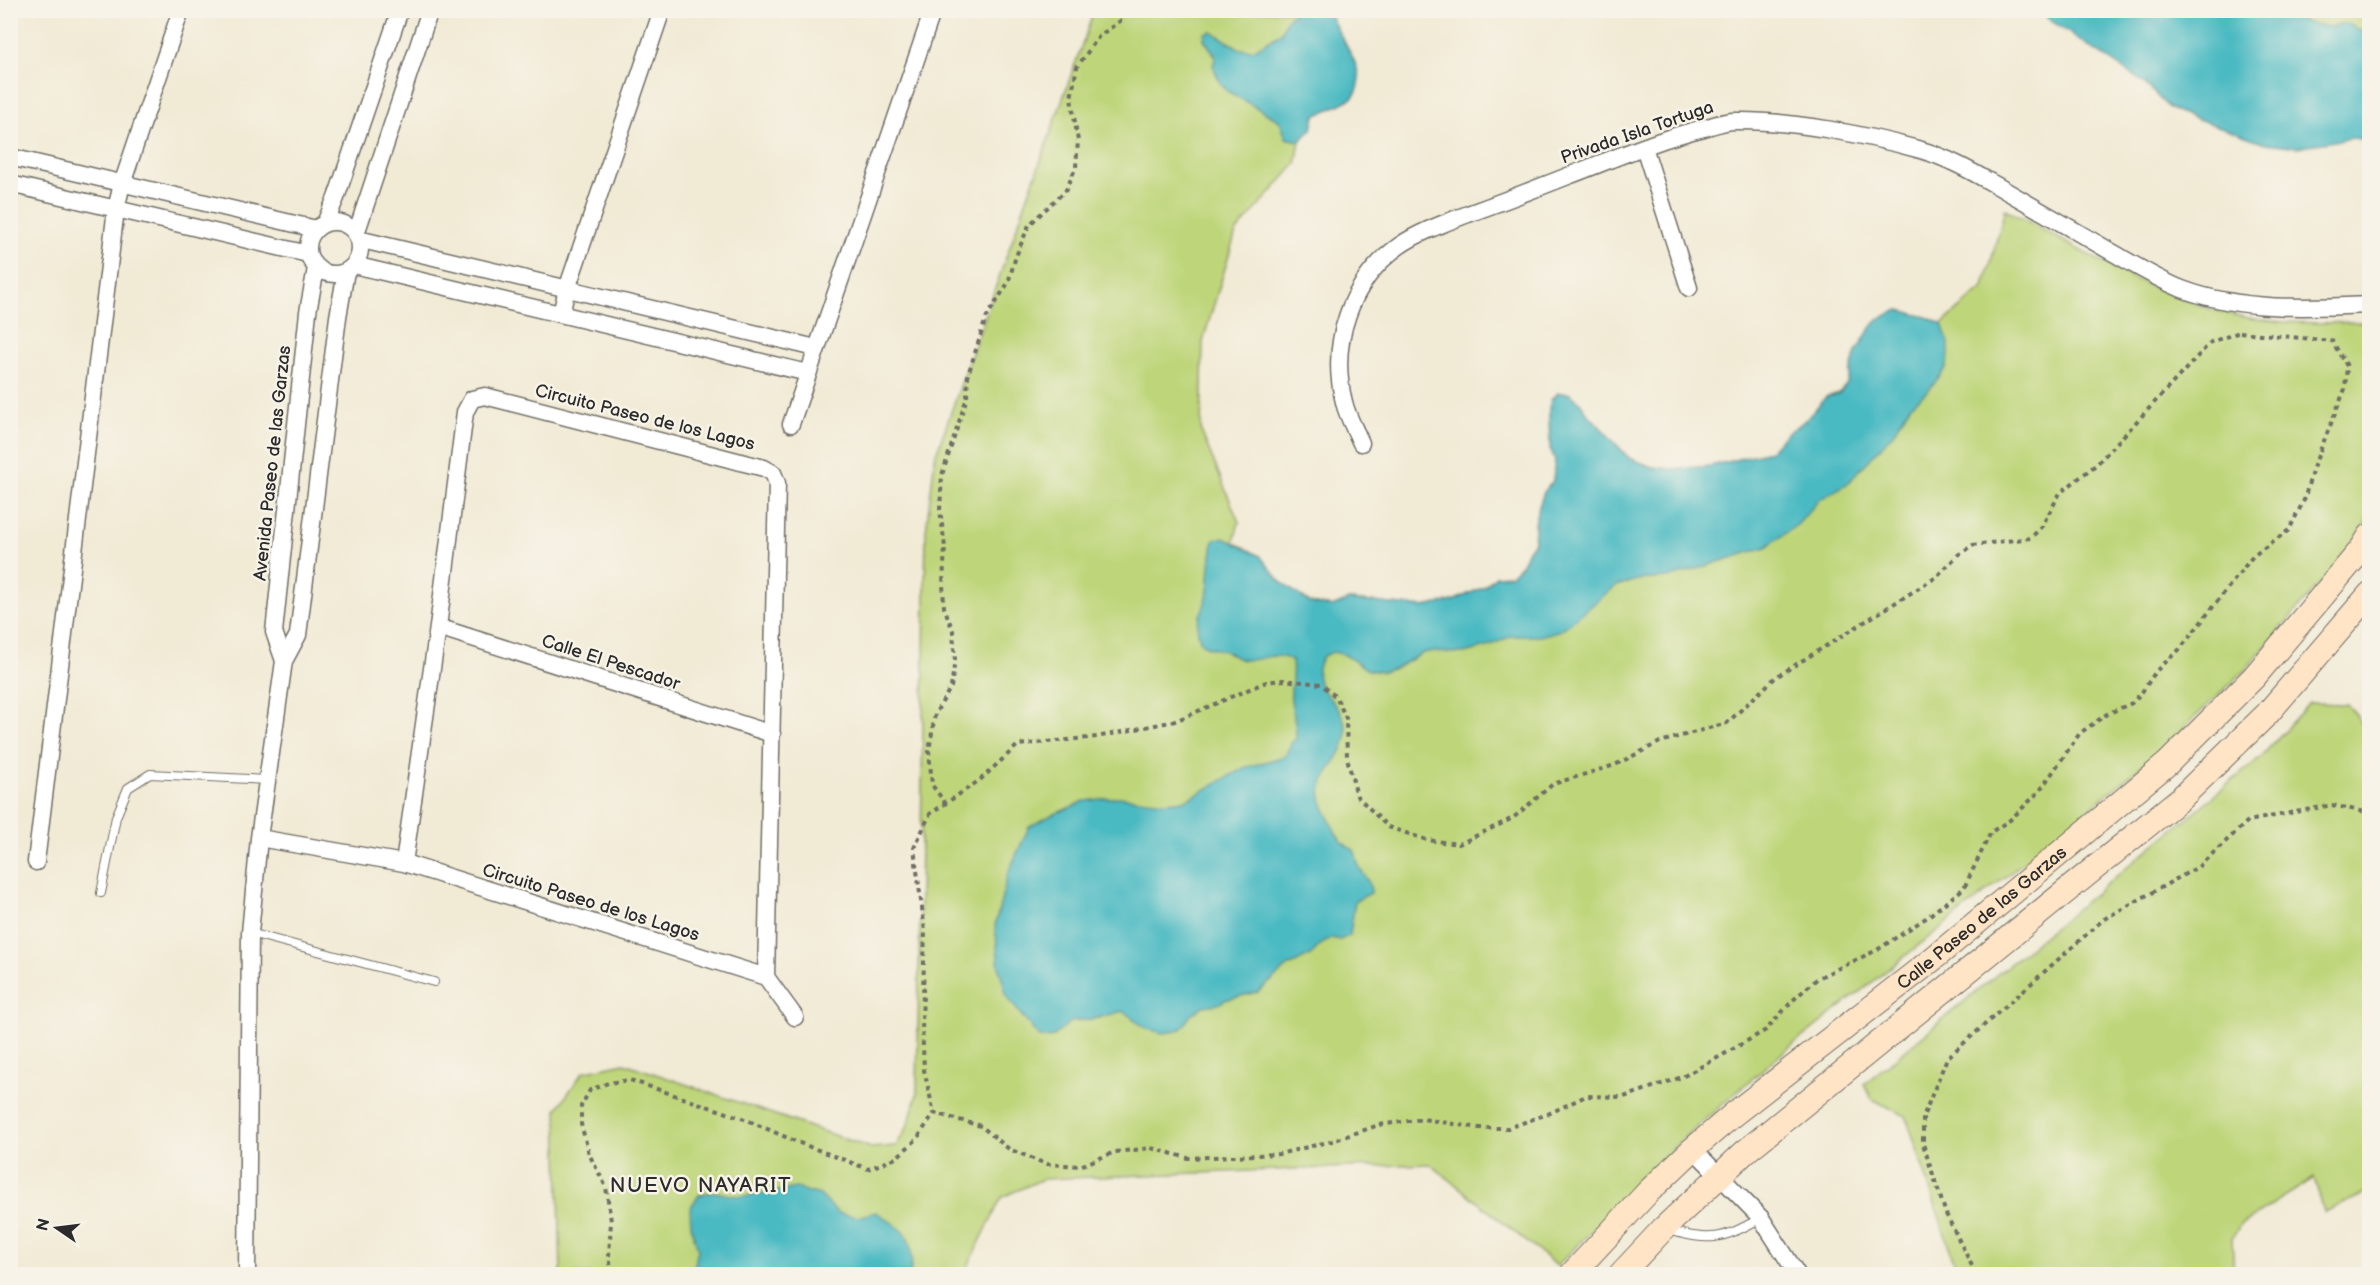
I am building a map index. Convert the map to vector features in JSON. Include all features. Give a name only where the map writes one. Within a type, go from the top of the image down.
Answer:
[{"type":"street","points":[[36,862],[117,209],[122,184],[181,10]]},
{"type":"street","points":[[312,261],[308,240],[320,226],[336,198],[400,10]]},
{"type":"street","points":[[357,236],[430,10]]},
{"type":"street","points":[[561,314],[567,289],[662,10]]},
{"type":"street","points":[[791,424],[933,10]]},
{"type":"street","name":"Privada Isla Tortuga","points":[[1361,443],[1344,405],[1339,378],[1339,351],[1344,325],[1352,303],[1365,281],[1380,263],[1401,245],[1438,226],[1686,132],[1732,121],[1783,123],[1883,141],[1926,152],[1971,171],[2148,272],[2183,289],[2224,301],[2302,307],[2370,305]]},
{"type":"street","points":[[1644,147],[1689,288]]},
{"type":"street","points":[[10,156],[122,184],[320,226],[337,222],[348,225],[357,236],[360,248],[350,268]]},
{"type":"street","points":[[10,184],[117,209],[312,261],[325,273],[336,274],[350,268],[561,314],[808,373]]},
{"type":"street","points":[[357,236],[816,348]]},
{"type":"street","name":"Avenida Paseo de las Garzas","points":[[284,661],[274,632],[312,261]]},
{"type":"street","name":"Avenida Paseo de las Garzas","points":[[247,1275],[250,933],[259,838],[284,661],[298,635],[338,317],[350,268]]},
{"type":"street","name":"Circuito Paseo de los Lagos","points":[[259,838],[404,863],[766,977],[777,483],[773,473],[764,468],[486,396],[472,399],[465,412],[438,627],[404,863]]},
{"type":"street","name":"Calle Paseo de las Garzas","points":[[1572,1275],[1648,1192],[1693,1149],[1735,1113],[1928,963],[2168,763],[2254,677],[2367,548]]},
{"type":"street","name":"Calle Paseo de las Garzas","points":[[1621,1275],[1663,1229],[1718,1175],[2181,798],[2267,714],[2370,594]]},
{"type":"street","name":"Calle El Pescador","points":[[438,627],[772,734]]},
{"type":"street","points":[[766,977],[795,1017]]},
{"type":"street","points":[[1693,1149],[1761,1218],[1797,1275]]},
{"type":"lane","points":[[101,892],[116,817],[128,788],[150,774],[267,780]]},
{"type":"lane","points":[[250,933],[434,982]]},
{"type":"lane","points":[[1663,1229],[1697,1238],[1730,1236],[1761,1218]]},
{"type":"path","points":[[946,804],[932,785],[929,751],[935,714],[951,687],[955,660],[953,631],[945,607],[944,595],[945,547],[940,510],[942,475],[967,397],[968,375],[986,318],[1008,283],[1029,225],[1066,190],[1077,166],[1078,141],[1071,98],[1077,67],[1098,36],[1123,19],[1128,10]]},
{"type":"path","points":[[612,1275],[609,1256],[611,1221],[606,1187],[589,1154],[581,1124],[581,1106],[590,1090],[608,1083],[630,1080],[742,1118],[797,1143],[868,1169],[897,1158],[916,1139],[934,1113],[924,1070],[922,1014],[925,932],[914,848],[930,814],[980,780],[1018,745],[1097,737],[1175,721],[1266,682],[1321,684],[1336,697],[1346,717],[1347,758],[1357,796],[1388,827],[1427,840],[1459,844],[1513,818],[1553,784],[1615,765],[1660,742],[1727,723],[1776,677],[1935,578],[1958,555],[1973,545],[2031,538],[2042,526],[2060,493],[2097,465],[2211,342],[2240,332],[2332,341],[2348,366],[2342,398],[2313,468],[2304,500],[2289,530],[2253,556],[2180,649],[2156,671],[2132,703],[2108,714],[2080,732],[2039,792],[2010,820],[1991,832],[1964,888],[1926,918],[1877,950],[1818,978],[1793,1000],[1766,1030],[1682,1077],[1624,1096],[1586,1096],[1550,1113],[1508,1128],[1479,1128],[1423,1119],[1379,1125],[1332,1141],[1279,1154],[1188,1158],[1151,1148],[1115,1152],[1080,1166],[1046,1164],[1008,1149],[981,1126],[934,1113]]},
{"type":"path","points":[[1976,1275],[1946,1214],[1923,1144],[1923,1117],[1947,1058],[2104,919],[2198,867],[2248,820],[2332,805],[2370,813]]},
{"type":"green space","points":[[1094,11],[1296,11],[1287,19],[1281,33],[1253,50],[1240,49],[1211,31],[1204,39],[1216,57],[1213,66],[1221,84],[1227,91],[1280,121],[1286,138],[1300,141],[1296,164],[1236,232],[1203,341],[1201,431],[1239,522],[1234,542],[1260,556],[1281,582],[1310,603],[1332,607],[1349,600],[1424,607],[1453,601],[1484,587],[1496,576],[1511,575],[1522,564],[1534,542],[1536,516],[1544,492],[1553,481],[1555,460],[1550,448],[1549,409],[1551,400],[1558,393],[1568,393],[1579,401],[1588,414],[1629,458],[1652,467],[1672,469],[1711,466],[1770,451],[1788,432],[1805,421],[1826,397],[1839,393],[1847,384],[1856,352],[1878,319],[1899,310],[1942,324],[1984,287],[2005,209],[2126,275],[2189,302],[2255,319],[2284,322],[2369,322],[2369,517],[2348,551],[2245,670],[2154,756],[1781,1054],[1680,1141],[1557,1266],[1430,1164],[1043,1179],[1002,1197],[964,1274],[561,1274],[557,1109],[583,1072],[624,1063],[871,1148],[896,1146],[908,1126],[917,1094],[926,531],[935,457]]},
{"type":"green space","points":[[2287,11],[2369,11],[2369,34],[2347,24],[2329,27],[2308,23]]},
{"type":"green space","points":[[2309,703],[2347,704],[2369,732],[2369,1192],[2324,1212],[2314,1178],[2240,1225],[2232,1239],[2234,1274],[1958,1274],[1906,1116],[1872,1099],[1864,1084],[2261,757]]},
{"type":"water","points":[[2287,10],[2294,17],[2308,23],[2329,27],[2347,24],[2369,34],[2369,140],[2353,138],[2298,147],[2265,143],[2170,109],[2144,83],[2047,18],[2045,11]]},
{"type":"water","points":[[1296,11],[1329,11],[1351,54],[1359,77],[1358,88],[1353,97],[1315,116],[1312,129],[1300,141],[1286,138],[1280,121],[1227,91],[1221,84],[1213,66],[1216,56],[1204,39],[1205,33],[1211,31],[1240,49],[1253,50],[1281,33],[1287,19]]},
{"type":"water","points":[[1899,310],[1942,324],[1949,343],[1946,368],[1930,389],[1910,406],[1892,435],[1847,484],[1819,500],[1798,524],[1766,547],[1668,578],[1637,580],[1616,586],[1561,630],[1540,636],[1511,636],[1487,647],[1464,653],[1425,652],[1398,667],[1383,672],[1368,670],[1345,655],[1333,652],[1323,656],[1318,668],[1318,678],[1343,718],[1346,738],[1325,779],[1321,797],[1337,835],[1354,850],[1358,864],[1371,889],[1371,893],[1355,901],[1350,935],[1340,940],[1332,938],[1320,945],[1311,955],[1289,966],[1258,992],[1225,1000],[1219,1004],[1203,1006],[1190,1016],[1178,1031],[1163,1033],[1147,1029],[1123,1011],[1070,1022],[1053,1037],[1040,1037],[1033,1030],[1007,997],[999,968],[995,925],[1008,873],[1029,827],[1085,801],[1119,797],[1166,802],[1186,800],[1244,768],[1285,756],[1296,739],[1291,700],[1292,661],[1278,656],[1244,660],[1202,644],[1197,629],[1208,591],[1214,540],[1223,537],[1260,556],[1281,582],[1310,603],[1332,607],[1349,600],[1424,607],[1453,601],[1484,587],[1496,576],[1511,575],[1522,564],[1534,542],[1536,516],[1544,492],[1553,481],[1555,460],[1550,448],[1549,409],[1551,400],[1558,393],[1568,393],[1579,401],[1588,414],[1629,458],[1652,467],[1672,469],[1711,466],[1770,451],[1788,432],[1805,421],[1826,397],[1839,394],[1847,384],[1856,352],[1868,332],[1878,319]]},
{"type":"water","points":[[796,1188],[820,1195],[838,1213],[858,1217],[876,1212],[894,1224],[910,1243],[912,1262],[910,1274],[693,1274],[698,1249],[691,1226],[690,1208],[699,1195],[716,1192],[754,1196]]},
{"type":"district","name":"NUEVO NAYARIT","points":[[701,1185]]}]
